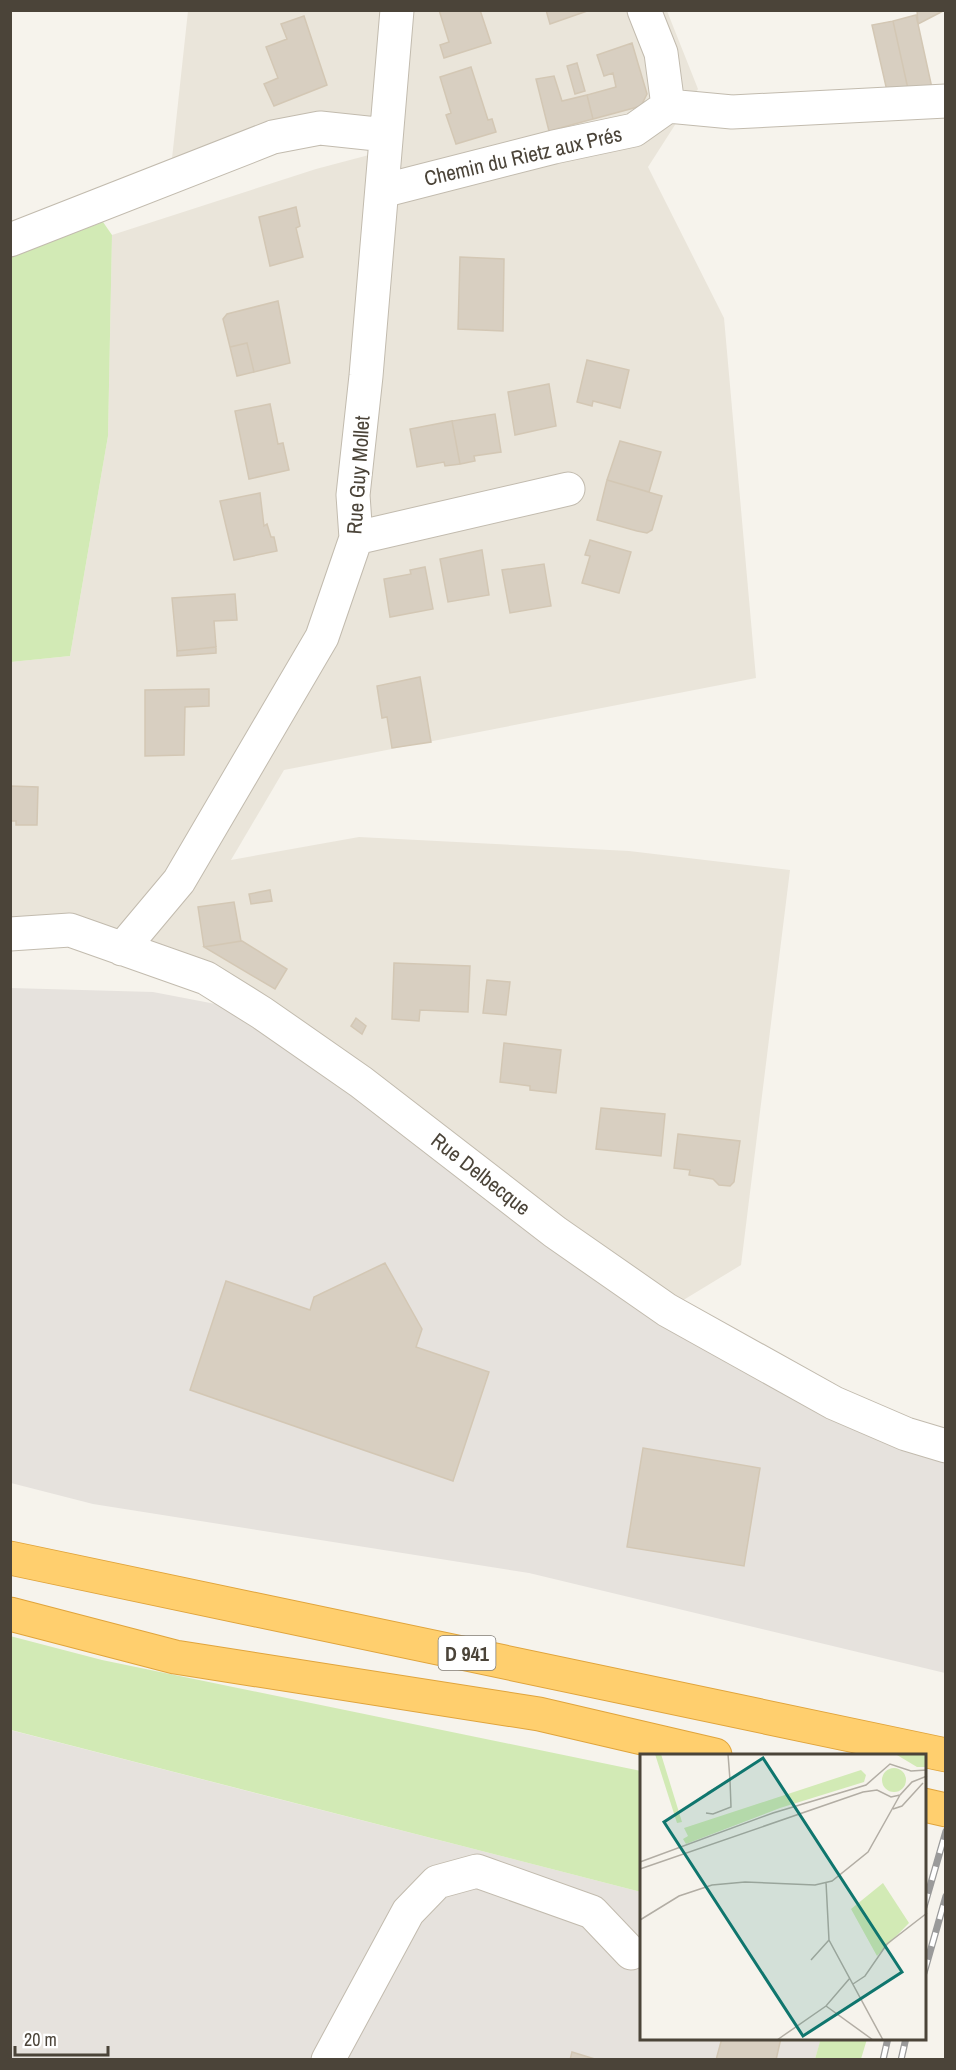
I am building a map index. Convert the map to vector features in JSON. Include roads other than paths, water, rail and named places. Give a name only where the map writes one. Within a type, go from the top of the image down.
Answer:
[{"type":"highway","name":"D 941","points":[[10,1558],[934,1752]]},
{"type":"highway","name":"D 941","points":[[10,1614],[175,1657],[539,1714],[711,1754]]},
{"type":"highway","points":[[926,1805],[945,1810]]},
{"type":"street","name":"Rue Guy Mollet","points":[[122,949],[179,881],[322,636],[356,538],[353,495],[397,10]]},
{"type":"street","points":[[644,10],[661,53],[668,106],[732,112],[945,101]]},
{"type":"street","name":"Chemin du Rietz aux Prés","points":[[382,191],[554,147],[634,130],[668,106]]},
{"type":"street","points":[[10,240],[273,137],[320,128],[386,135]]},
{"type":"street","points":[[356,538],[568,489]]},
{"type":"street","name":"Rue Delbecque","points":[[10,934],[70,930],[206,978],[262,1012],[361,1082],[555,1232],[667,1310],[834,1403],[906,1434],[945,1446]]},
{"type":"street","points":[[328,2060],[408,1912],[437,1881],[477,1871],[582,1908],[592,1912],[631,1953]]},
{"type":"railway","points":[[926,1900],[946,1831]]},
{"type":"railway","points":[[926,1966],[946,1896]]},
{"type":"railway","points":[[883,2060],[888,2040]]},
{"type":"railway","points":[[901,2060],[906,2040]]}]
